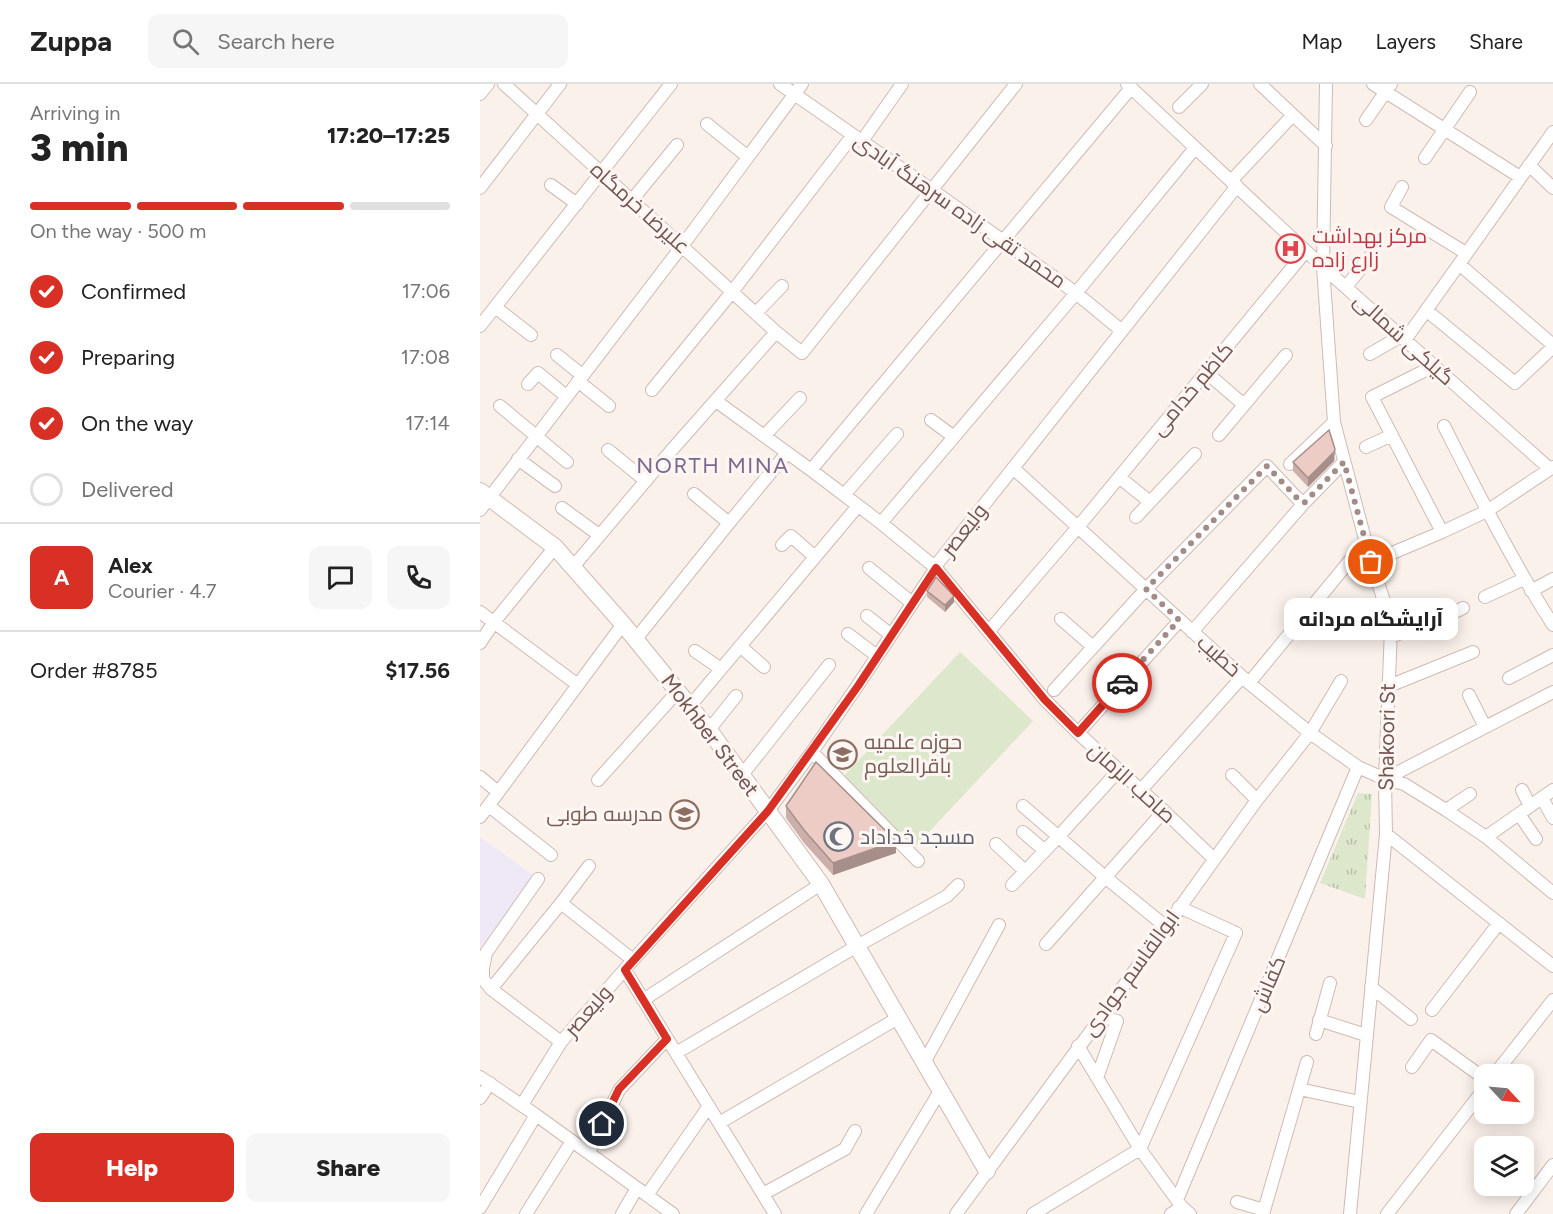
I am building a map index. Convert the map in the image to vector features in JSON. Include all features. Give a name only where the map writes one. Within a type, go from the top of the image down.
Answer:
[{"type":"main road","name":"Mokhber Street","points":[[483,499],[555,547],[709,730],[821,884],[987,1171]]},
{"type":"street","points":[[480,94],[488,84]]},
{"type":"street","name":"علیرضا خرمگاه","points":[[504,84],[756,314],[802,353],[932,190]]},
{"type":"street","points":[[480,188],[560,84]]},
{"type":"street","points":[[480,326],[671,84]]},
{"type":"street","name":"محمد تقی زاده سرهنگ آبادی","points":[[780,84],[798,89],[858,138],[1076,293],[1122,331]]},
{"type":"street","points":[[652,390],[902,84]]},
{"type":"street","points":[[932,190],[1016,84]]},
{"type":"street","points":[[1179,107],[1202,84]]},
{"type":"street","points":[[1260,84],[1326,146]]},
{"type":"street","name":"Shakoori St","points":[[1326,84],[1323,267],[1334,422],[1371,562],[1390,619],[1385,779],[1386,834],[1350,1214]]},
{"type":"street","points":[[1373,84],[1388,88],[1445,129],[1520,177]]},
{"type":"street","points":[[811,470],[1003,241],[1129,86]]},
{"type":"street","name":"گيلکی شمالی","points":[[1129,86],[1323,267],[1552,468]]},
{"type":"street","points":[[1366,120],[1388,88]]},
{"type":"street","points":[[483,499],[518,459],[682,246],[798,89]]},
{"type":"street","points":[[1425,158],[1470,92]]},
{"type":"street","name":"ولیعصر","points":[[522,1104],[561,1042],[768,811],[812,752],[937,564],[1122,331],[1234,183],[1292,116]]},
{"type":"street","points":[[707,124],[748,157]]},
{"type":"street","points":[[1370,354],[1403,338],[1426,310],[1553,132]]},
{"type":"street","points":[[632,200],[677,145]]},
{"type":"street","points":[[881,523],[1076,293],[1195,148]]},
{"type":"street","points":[[1529,165],[1553,188]]},
{"type":"street","points":[[551,185],[577,204]]},
{"type":"street","points":[[1402,187],[1391,207],[1462,259],[1553,346],[1515,384],[1426,310]]},
{"type":"street","name":"کاظم خدامی","points":[[989,631],[1306,251]]},
{"type":"street","points":[[1346,287],[1373,253]]},
{"type":"street","points":[[756,314],[782,286]]},
{"type":"street","points":[[495,307],[531,335]]},
{"type":"street","points":[[573,567],[776,332]]},
{"type":"street","points":[[556,355],[609,405]]},
{"type":"street","points":[[1219,435],[1286,355]]},
{"type":"street","points":[[1434,366],[1372,397],[1443,532]]},
{"type":"street","points":[[1206,372],[1244,405]]},
{"type":"street","points":[[528,384],[538,373],[566,396]]},
{"type":"street","points":[[764,436],[800,399]]},
{"type":"street","name":"صاحب الزمان","points":[[716,401],[881,523],[936,568],[1045,700],[1214,859]]},
{"type":"street","points":[[500,406],[567,462]]},
{"type":"street","points":[[932,420],[954,437]]},
{"type":"street","points":[[1290,464],[1334,422]]},
{"type":"street","points":[[1444,426],[1487,512],[1531,591],[1553,625]]},
{"type":"street","points":[[844,495],[897,434]]},
{"type":"street","points":[[1366,447],[1392,435]]},
{"type":"street","points":[[608,450],[646,481]]},
{"type":"street","points":[[635,640],[787,453]]},
{"type":"street","points":[[1136,517],[1195,454]]},
{"type":"street","points":[[518,459],[555,486]]},
{"type":"street","points":[[1192,632],[1304,503],[1344,462]]},
{"type":"street","points":[[1053,690],[1146,589],[1267,466],[1304,503]]},
{"type":"street","name":"خطیب","points":[[1013,468],[1245,680],[1310,733],[1358,767],[1385,779],[1404,784],[1446,810],[1486,837],[1553,893]]},
{"type":"street","points":[[1371,562],[1487,512],[1552,468]]},
{"type":"street","points":[[1119,477],[1150,502]]},
{"type":"street","points":[[694,494],[729,523]]},
{"type":"street","points":[[690,706],[858,506]]},
{"type":"street","points":[[562,508],[599,535]]},
{"type":"street","points":[[782,545],[791,536],[815,557]]},
{"type":"street","points":[[1141,790],[1245,680],[1366,541]]},
{"type":"street","points":[[480,643],[494,622],[555,547]]},
{"type":"street","points":[[869,568],[912,603]]},
{"type":"street","points":[[1485,597],[1524,579]]},
{"type":"street","points":[[1531,591],[1553,579]]},
{"type":"street","points":[[1390,637],[1441,619],[1463,608]]},
{"type":"street","points":[[480,612],[578,685]]},
{"type":"street","points":[[867,616],[891,634]]},
{"type":"street","points":[[1061,619],[1092,646]]},
{"type":"street","points":[[1078,733],[1179,620]]},
{"type":"street","points":[[480,817],[622,624]]},
{"type":"street","points":[[848,634],[877,656]]},
{"type":"street","points":[[740,646],[764,668]]},
{"type":"street","points":[[695,651],[721,669]]},
{"type":"street","points":[[1389,686],[1473,652]]},
{"type":"street","points":[[1509,678],[1553,654]]},
{"type":"street","points":[[742,774],[829,665]]},
{"type":"street","name":"ابوالقاسم جوادی","points":[[956,1214],[1257,800],[1310,733],[1341,681]]},
{"type":"street","points":[[598,780],[678,691]]},
{"type":"street","points":[[1385,779],[1553,692]]},
{"type":"street","points":[[1468,694],[1485,727]]},
{"type":"street","points":[[709,730],[736,696]]},
{"type":"street","points":[[812,752],[918,861]]},
{"type":"street","name":"کفاش","points":[[1180,1209],[1358,767]]},
{"type":"street","points":[[1012,885],[1119,770]]},
{"type":"street","points":[[1232,775],[1257,800]]},
{"type":"street","points":[[480,777],[498,792]]},
{"type":"street","points":[[1522,790],[1530,806]]},
{"type":"street","points":[[1486,837],[1553,790]]},
{"type":"street","points":[[1446,810],[1470,794]]},
{"type":"street","points":[[1542,798],[1553,818]]},
{"type":"street","points":[[489,806],[551,855]]},
{"type":"street","points":[[1023,806],[1165,926]]},
{"type":"street","points":[[1046,944],[1164,811]]},
{"type":"street","points":[[1519,813],[1536,839]]},
{"type":"street","points":[[1023,832],[1045,851]]},
{"type":"street","points":[[1386,834],[1553,966]]},
{"type":"street","points":[[996,844],[1025,871]]},
{"type":"street","points":[[491,989],[589,866]]},
{"type":"street","points":[[538,879],[486,953],[483,979],[491,989],[561,1042]]},
{"type":"street","points":[[643,1000],[821,884]]},
{"type":"street","points":[[676,1053],[857,946],[947,896],[958,885]]},
{"type":"street","points":[[561,903],[633,960]]},
{"type":"street","points":[[1033,1214],[1140,1149],[1236,933],[1179,907]]},
{"type":"street","points":[[1432,1010],[1499,923]]},
{"type":"street","points":[[924,1063],[999,925]]},
{"type":"street","points":[[625,970],[775,1214]]},
{"type":"street","points":[[1316,1034],[1330,983]]},
{"type":"street","points":[[1371,987],[1411,1019]]},
{"type":"street","points":[[1504,1064],[1553,1000]]},
{"type":"street","points":[[1096,1078],[1117,1021],[1102,1016]]},
{"type":"street","points":[[719,1123],[898,1018]]},
{"type":"street","points":[[1319,1020],[1366,1035]]},
{"type":"street","points":[[588,1153],[619,1089],[667,1039]]},
{"type":"street","points":[[1412,1067],[1431,1040],[1474,1071]]},
{"type":"street","points":[[1078,1046],[1140,1149],[1180,1209]]},
{"type":"street","points":[[1237,1202],[1264,1212],[1307,1062]]},
{"type":"street","points":[[480,1098],[485,1080],[522,1104],[673,1214]]},
{"type":"street","points":[[1299,1089],[1360,1102]]},
{"type":"street","points":[[866,1214],[940,1091]]},
{"type":"street","points":[[1387,1214],[1474,1102]]},
{"type":"street","points":[[622,1214],[709,1106]]},
{"type":"street","points":[[480,1208],[536,1115]]},
{"type":"street","points":[[763,1194],[845,1149],[855,1131]]},
{"type":"street","points":[[526,1214],[572,1141]]},
{"type":"street","points":[[1516,1214],[1553,1165]]},
{"type":"shaded area","points":[[480,837],[533,875],[480,948]]},
{"type":"green space","points":[[960,652],[1033,721],[915,847],[841,779]]},
{"type":"green space","points":[[1358,793],[1372,794],[1365,899],[1320,883]]},
{"type":"building","points":[[1329,430],[1334,452],[1308,478],[1293,462]]},
{"type":"building","points":[[936,577],[954,596],[945,605],[927,591]]},
{"type":"building","name":"مسجد خداداد","points":[[816,762],[896,841],[833,863],[786,806]]},
{"type":"way so far","points":[[1122,683],[1179,620],[1146,589],[1267,466],[1304,503],[1344,462],[1371,562]]},
{"type":"place","name":"مرکز بهداشت زارع زاده","points":[[1291,248]]},
{"type":"place","name":"آرایشگاه مردانه","points":[[1371,562]]},
{"type":"place","name":"حوزه علمیه باقرالعلوم","points":[[843,754]]},
{"type":"place","name":"مدرسه طوبی","points":[[684,814]]},
{"type":"place","name":"مسجد خداداد","points":[[839,837]]},
{"type":"district","name":"NORTH MINA","points":[[713,465]]},
{"type":"route","points":[[602,1124],[619,1089],[667,1039],[625,970],[768,811],[858,686],[936,568],[1045,700],[1078,733],[1122,683]]}]
